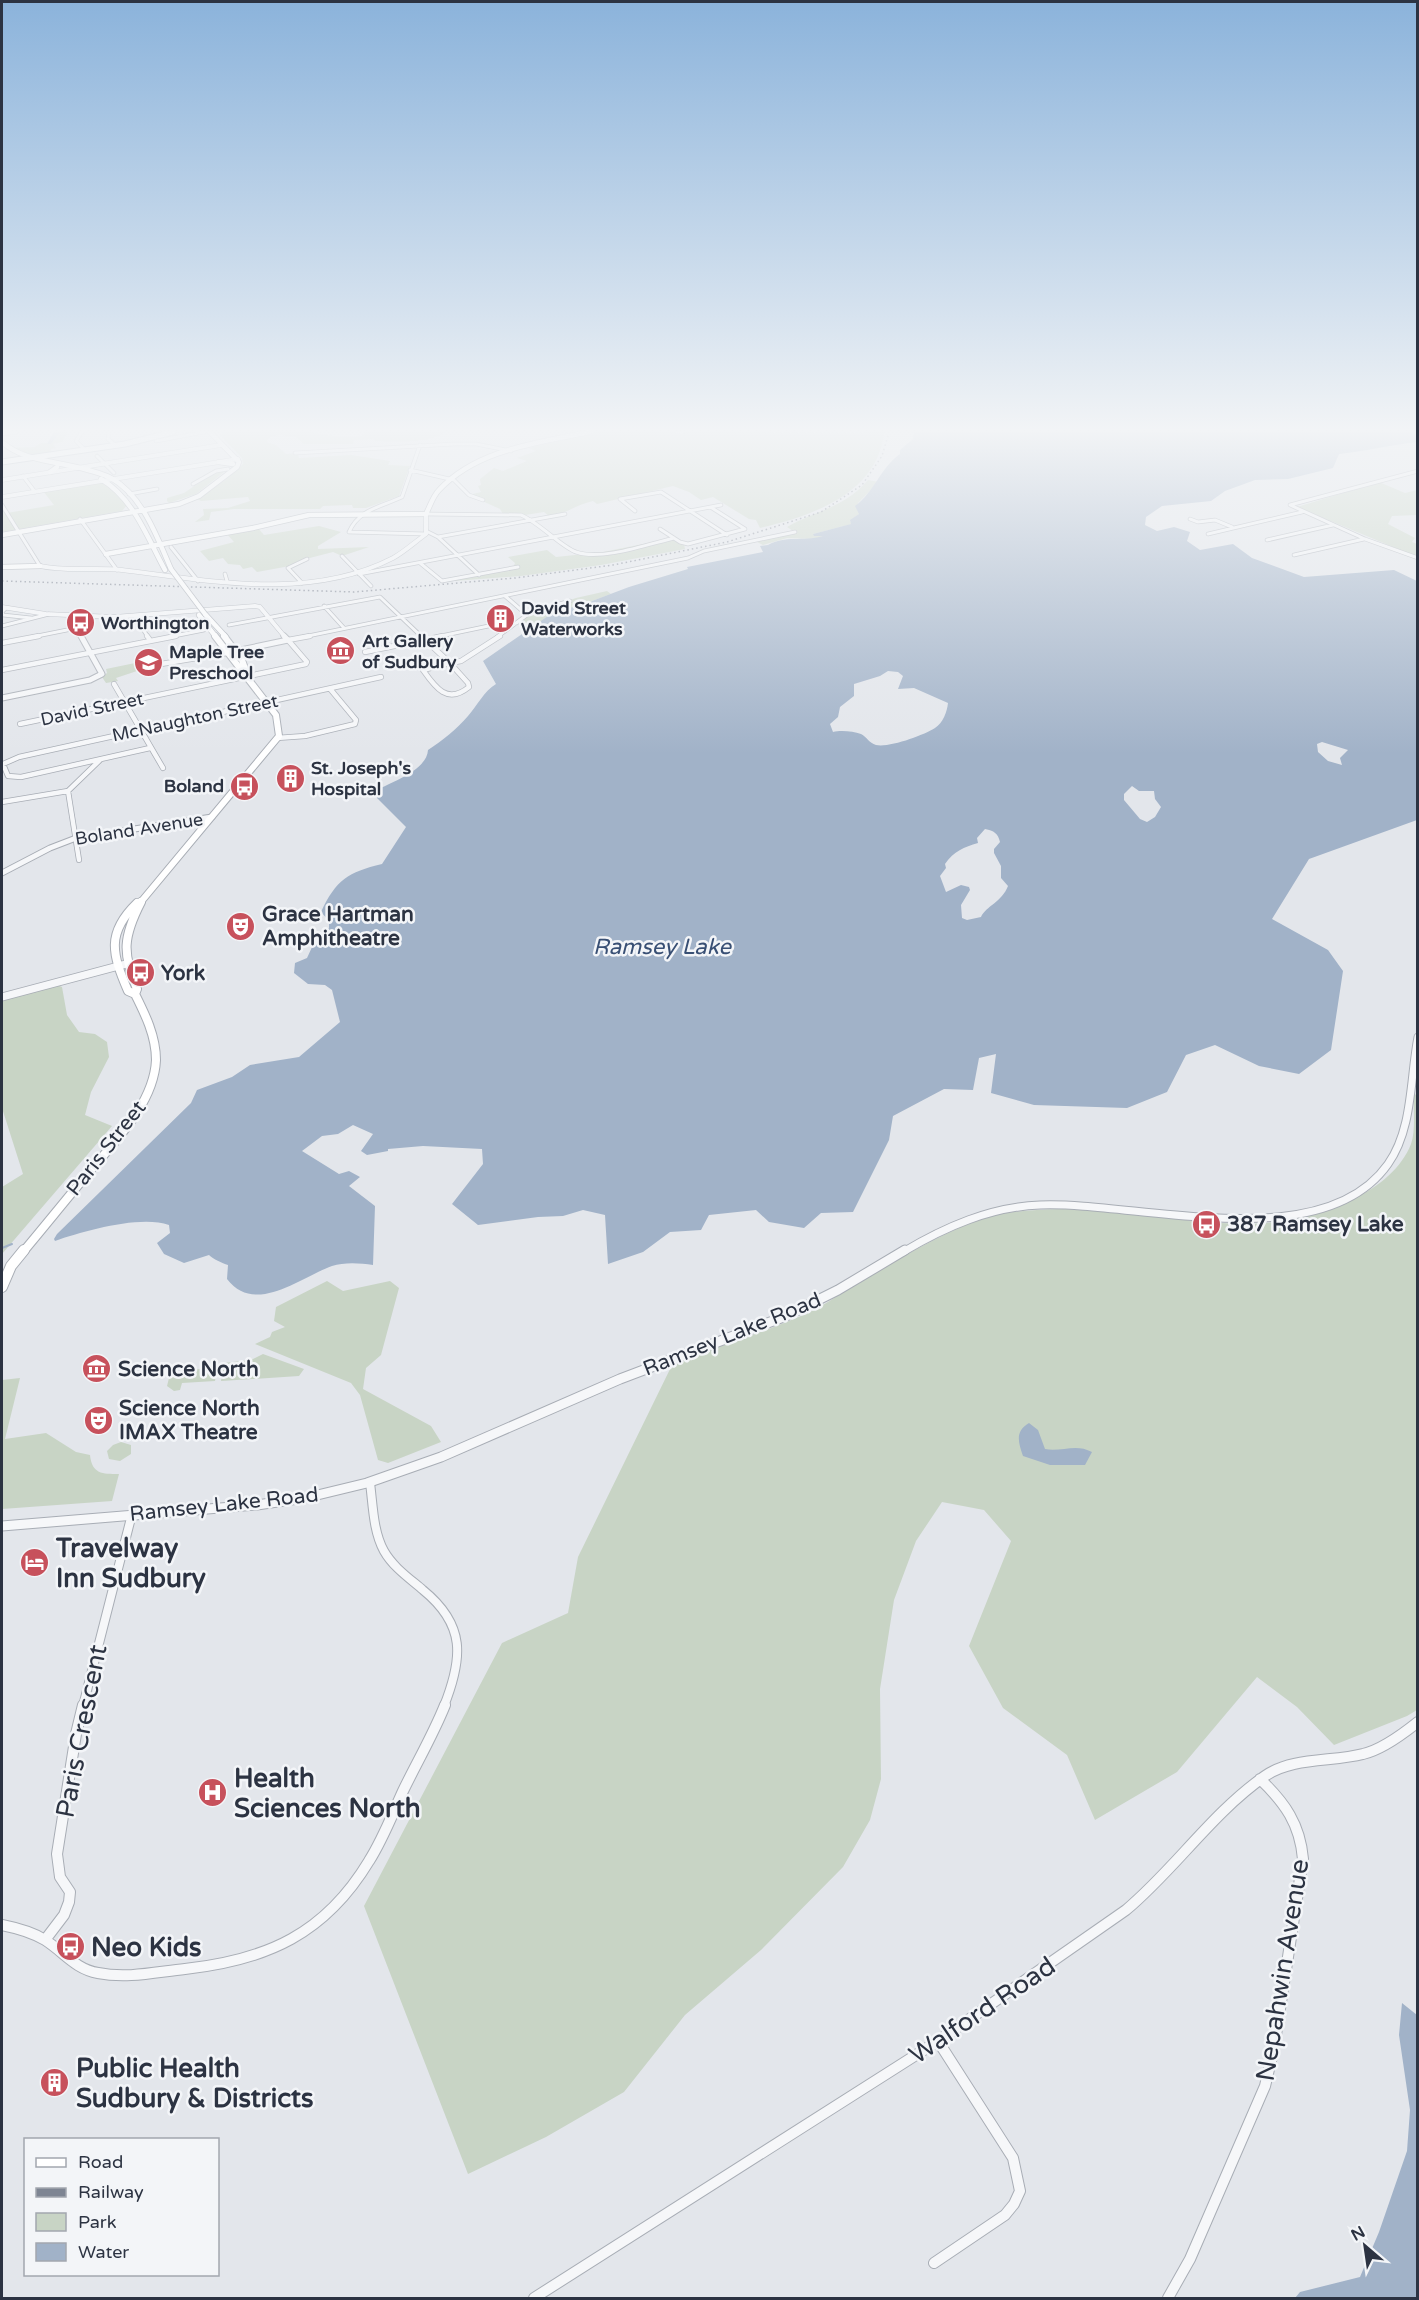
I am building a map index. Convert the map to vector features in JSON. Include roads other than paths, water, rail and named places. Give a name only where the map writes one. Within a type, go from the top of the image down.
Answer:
[{"type":"main road","points":[[147,539],[227,652],[241,671],[248,676],[276,715],[279,726],[277,738]]},
{"type":"main road","points":[[158,539],[168,570]]},
{"type":"main road","points":[[106,554],[191,539]]},
{"type":"main road","points":[[2,567],[40,566]]},
{"type":"main road","points":[[202,614],[236,651],[248,676]]},
{"type":"main road","name":"Paris Street","points":[[2,1287],[11,1266],[112,1147],[145,1099],[153,1081],[157,1047],[153,1032],[135,994],[128,991],[117,966],[113,947],[117,927],[124,915],[142,899],[277,738]]},
{"type":"main road","name":"Paris Street","points":[[135,994],[137,989],[126,964],[123,943],[125,933],[142,899]]},
{"type":"street","points":[[23,539],[40,566],[52,568]]},
{"type":"street","points":[[95,539],[117,570]]},
{"type":"street","points":[[359,574],[395,558],[418,539]]},
{"type":"street","points":[[440,539],[479,575]]},
{"type":"street","points":[[17,567],[117,570],[198,581],[302,583],[543,539]]},
{"type":"street","points":[[558,539],[579,553],[603,552],[667,539]]},
{"type":"street","points":[[676,539],[684,544],[706,539]]},
{"type":"street","points":[[143,667],[236,651],[505,596],[688,558],[698,553],[761,539]]},
{"type":"street","points":[[1294,555],[1364,539]]},
{"type":"street","points":[[1366,539],[1418,558]]},
{"type":"street","points":[[171,547],[198,581]]},
{"type":"street","points":[[342,556],[371,586]]},
{"type":"street","points":[[302,583],[288,568],[307,559]]},
{"type":"street","points":[[420,563],[442,581],[518,567]]},
{"type":"street","points":[[225,574],[227,581]]},
{"type":"street","points":[[505,596],[527,615]]},
{"type":"street","points":[[229,625],[382,597],[400,617],[450,663],[468,681],[469,687],[465,691],[445,693],[437,690],[423,671],[450,663],[468,657],[534,610],[570,601]]},
{"type":"street","points":[[35,619],[3,615],[2,612],[4,607],[70,616],[135,616],[255,606],[288,640]]},
{"type":"street","points":[[324,606],[344,628]]},
{"type":"street","points":[[2,626],[49,614]]},
{"type":"street","points":[[2,698],[99,676],[102,673],[70,616]]},
{"type":"street","points":[[135,616],[150,640]]},
{"type":"street","points":[[365,652],[503,623],[518,623]]},
{"type":"street","points":[[2,643],[77,628]]},
{"type":"street","points":[[2,670],[204,630]]},
{"type":"street","name":"David Street","points":[[20,724],[306,664],[307,662],[288,640]]},
{"type":"street","name":"McNaughton Street","points":[[101,759],[12,778],[8,776],[3,764],[9,760],[381,677]]},
{"type":"street","points":[[114,684],[163,768]]},
{"type":"street","points":[[277,738],[305,736],[355,724],[356,720],[331,690]]},
{"type":"street","points":[[2,802],[68,791],[101,759],[150,748]]},
{"type":"street","points":[[68,791],[78,860]]},
{"type":"street","name":"Boland Avenue","points":[[2,873],[50,848],[76,838],[212,817]]},
{"type":"street","points":[[2,997],[126,964]]},
{"type":"street","name":"Ramsey Lake Road","points":[[2,1526],[269,1503],[328,1493],[370,1482],[462,1450],[620,1379],[790,1314],[932,1236],[985,1214],[1038,1205],[1077,1204],[1197,1217],[1251,1220],[1296,1215],[1348,1198],[1380,1176],[1394,1159],[1404,1141],[1409,1110],[1411,1071],[1418,1037]]},
{"type":"street","points":[[2,1925],[20,1928],[45,1940],[68,1960],[87,1970],[107,1974],[136,1975],[222,1965],[250,1959],[295,1938],[326,1915],[349,1892],[370,1860],[423,1751],[453,1684],[457,1666],[455,1630],[447,1616],[385,1554],[378,1533],[370,1482]]},
{"type":"street","name":"Paris Crescent","points":[[45,1940],[64,1916],[69,1902],[70,1892],[60,1877],[57,1854],[73,1752],[112,1586],[132,1514]]},
{"type":"street","name":"Walford Road","points":[[534,2298],[938,2041],[1126,1910],[1152,1888],[1222,1812],[1260,1779],[1288,1766],[1365,1754],[1406,1732],[1418,1722]]},
{"type":"street","name":"Nepahwin Avenue","points":[[1168,2298],[1190,2259],[1265,2086],[1274,2048],[1303,1859],[1302,1841],[1294,1818],[1288,1808],[1260,1779]]},
{"type":"street","points":[[934,2263],[1005,2215],[1014,2204],[1020,2191],[1013,2158],[938,2041]]},
{"type":"water","name":"Ramsey Lake","points":[[1188,539],[1200,550],[1233,544],[1252,558],[1304,577],[1394,570],[1417,581],[1417,820],[1309,859],[1272,919],[1328,950],[1343,971],[1331,1050],[1299,1074],[1259,1066],[1215,1045],[1186,1055],[1167,1092],[1127,1108],[1034,1105],[991,1093],[996,1054],[979,1058],[973,1090],[944,1089],[893,1116],[889,1140],[853,1212],[821,1213],[804,1228],[769,1222],[756,1210],[709,1215],[701,1230],[670,1232],[643,1252],[608,1264],[605,1215],[583,1210],[563,1216],[478,1225],[452,1204],[483,1164],[482,1149],[423,1146],[388,1149],[388,1151],[367,1155],[361,1151],[373,1134],[353,1125],[338,1134],[322,1136],[302,1151],[339,1174],[349,1171],[360,1177],[349,1186],[375,1206],[373,1265],[352,1263],[332,1266],[293,1285],[264,1294],[251,1294],[238,1290],[227,1279],[228,1265],[209,1255],[184,1263],[164,1254],[157,1243],[170,1233],[169,1225],[143,1222],[112,1225],[55,1241],[57,1234],[191,1103],[197,1090],[232,1077],[250,1065],[299,1057],[340,1022],[332,990],[325,985],[308,984],[294,973],[295,963],[307,958],[313,945],[329,928],[329,921],[321,912],[332,892],[352,874],[382,864],[406,827],[377,798],[377,790],[422,764],[428,750],[459,726],[496,684],[483,661],[551,614],[576,606],[588,605],[592,601],[688,569],[687,567],[763,552],[760,546],[781,540]],"holes":[[[888,671],[898,672],[903,676],[898,689],[914,688],[948,703],[946,714],[940,723],[930,731],[915,737],[882,745],[876,745],[858,733],[833,732],[830,724],[838,717],[840,707],[854,696],[854,684],[880,676]],[[1322,742],[1348,750],[1340,758],[1342,765],[1328,761],[1318,752],[1317,744]],[[1132,786],[1139,791],[1154,791],[1155,799],[1161,807],[1155,817],[1147,822],[1140,819],[1124,800],[1124,794]],[[985,829],[998,836],[1000,842],[994,849],[994,853],[1001,866],[1001,878],[1008,886],[1002,896],[981,917],[967,920],[962,918],[961,905],[970,890],[969,887],[961,885],[946,892],[940,876],[946,868],[945,864],[952,856],[978,843],[977,838]]]},
{"type":"water","points":[[1029,1423],[1038,1430],[1045,1449],[1080,1448],[1092,1452],[1085,1465],[1050,1465],[1023,1456],[1019,1437],[1021,1430]]},
{"type":"water","points":[[1402,2003],[1417,2015],[1417,2298],[1295,2298],[1300,2292],[1360,2277],[1379,2232],[1407,2151],[1410,2110],[1399,2035]]},
{"type":"waterway","points":[[2,1248],[12,1244]]},
{"type":"railway","points":[[2,581],[354,592],[515,578],[613,565],[735,539]]},
{"type":"place","name":"David Street Waterworks","points":[[500,618]]},
{"type":"place","name":"Worthington","points":[[80,623]]},
{"type":"place","name":"Art Gallery of Sudbury","points":[[341,651]]},
{"type":"place","name":"Maple Tree Preschool","points":[[148,662]]},
{"type":"place","name":"St. Joseph's Hospital","points":[[290,778]]},
{"type":"place","name":"Boland","points":[[245,786]]},
{"type":"place","name":"Grace Hartman Amphitheatre","points":[[241,926]]},
{"type":"place","name":"York","points":[[140,973]]},
{"type":"place","name":"387 Ramsey Lake","points":[[1206,1224]]},
{"type":"place","name":"Science North","points":[[97,1369]]},
{"type":"place","name":"Science North IMAX Theatre","points":[[98,1420]]},
{"type":"place","name":"Travelway Inn Sudbury","points":[[35,1563]]},
{"type":"place","name":"Health Sciences North","points":[[213,1793]]},
{"type":"place","name":"Neo Kids","points":[[70,1947]]},
{"type":"place","name":"Public Health Sudbury & Districts","points":[[55,2083]]}]
